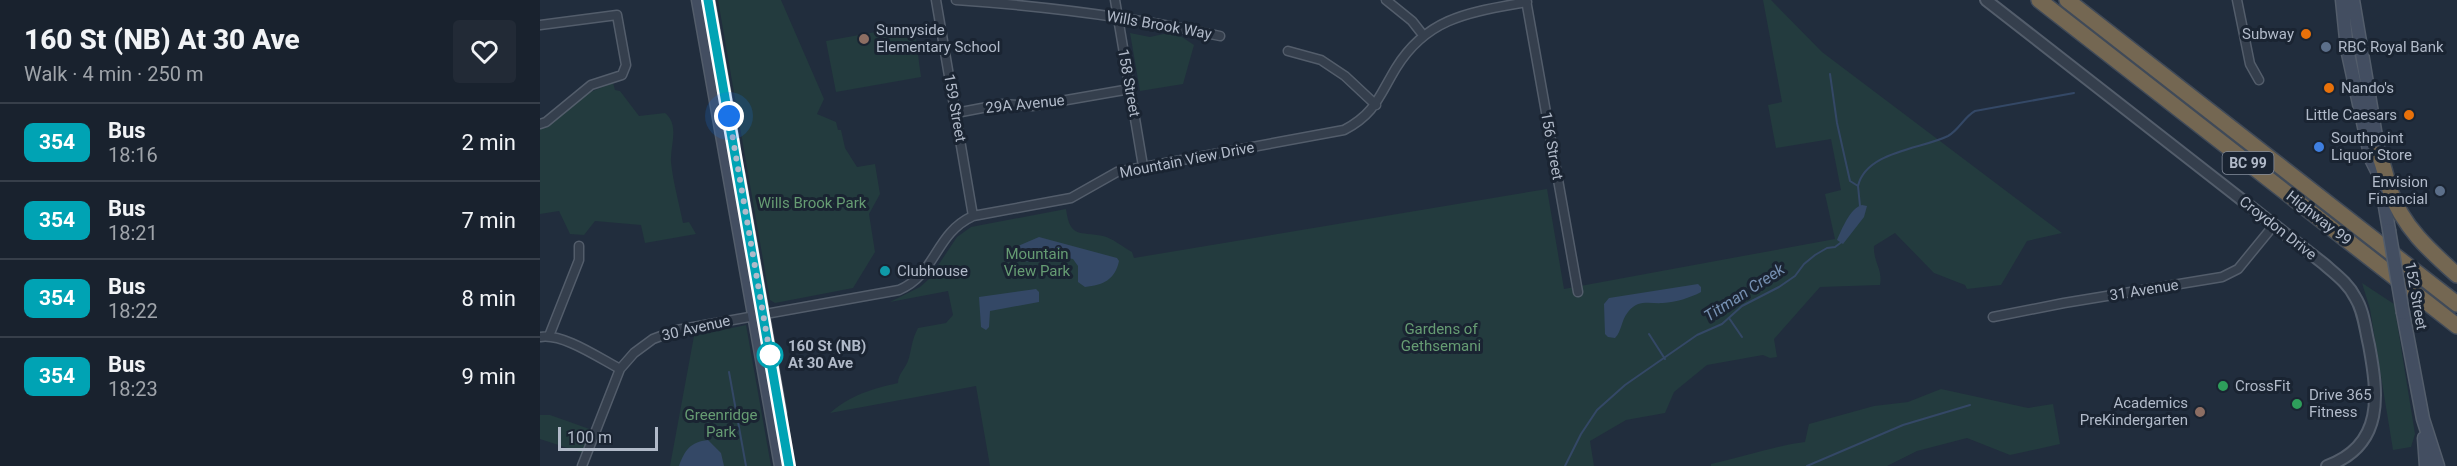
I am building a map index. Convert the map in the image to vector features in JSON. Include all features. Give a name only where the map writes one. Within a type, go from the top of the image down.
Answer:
[{"type":"highway","name":"Highway 99","points":[[2039,0],[2457,326]]},
{"type":"highway","name":"Highway 99","points":[[2067,0],[2457,304]]},
{"type":"highway","points":[[2379,154],[2390,190],[2407,224],[2430,251],[2457,275]]},
{"type":"main road","points":[[698,0],[789,466]]},
{"type":"main road","points":[[708,0],[781,466]]},
{"type":"main road","name":"152 Street","points":[[2342,0],[2347,49],[2356,95],[2371,159],[2380,178]]},
{"type":"main road","name":"152 Street","points":[[2353,0],[2403,313],[2423,419],[2438,466]]},
{"type":"main road","points":[[2346,26],[2363,97],[2374,127]]},
{"type":"main road","name":"152 Street","points":[[2423,419],[2426,466]]},
{"type":"street","name":"159 Street","points":[[938,0],[974,216]]},
{"type":"street","name":"Wills Brook Way","points":[[956,0],[1033,5],[1166,24],[1220,36]]},
{"type":"street","name":"158 Street","points":[[1115,0],[1143,166]]},
{"type":"street","points":[[1386,0],[1412,21],[1423,35]]},
{"type":"street","name":"Croydon Drive","points":[[1986,0],[2342,279],[2355,295],[2362,315],[2376,386],[2375,416],[2358,445],[2338,462],[2327,466]]},
{"type":"street","points":[[2237,0],[2250,64],[2259,80]]},
{"type":"street","name":"Mountain View Drive","points":[[758,315],[907,287],[924,272],[954,227],[974,216],[1071,198],[1117,171],[1344,130],[1360,122],[1376,105],[1396,68],[1423,35],[1449,19],[1463,14],[1527,1]]},
{"type":"street","name":"156 Street","points":[[1527,1],[1578,292]]},
{"type":"street","points":[[540,25],[617,15],[627,65],[622,75],[591,85],[546,122],[540,124]]},
{"type":"street","points":[[1288,51],[1321,60],[1345,76],[1376,105]]},
{"type":"street","name":"29A Avenue","points":[[956,113],[1003,104],[1032,106],[1130,89]]},
{"type":"street","name":"31 Avenue","points":[[1993,317],[2222,277],[2238,269],[2274,225]]},
{"type":"street","points":[[579,246],[579,260],[545,336],[564,340],[620,369],[582,466]]},
{"type":"street","name":"30 Avenue","points":[[620,369],[634,353],[653,339],[677,330],[758,315]]},
{"type":"green space","name":"Wills Brook Park","points":[[718,0],[781,0],[824,99],[817,114],[836,122],[838,130],[841,130],[845,148],[857,167],[875,164],[880,194],[869,214],[875,252],[853,288],[775,303],[770,300]]},
{"type":"green space","name":"Gardens of Gethsemani","points":[[1763,0],[1771,0],[1822,52],[2062,233],[2027,241],[2001,285],[1967,289],[1965,285],[1934,273],[1895,233],[1874,246],[1881,279],[1880,285],[1820,287],[1774,339],[1777,357],[1770,358],[1763,355],[1707,365],[1674,392],[1665,413],[1626,420],[1590,441],[1594,466],[990,466],[976,386],[830,413],[862,394],[898,383],[908,361],[918,328],[946,323],[953,315],[948,291],[890,302],[920,287],[929,279],[957,237],[971,227],[1066,209],[1070,225],[1077,232],[1110,239],[1132,252],[1134,258],[1547,189],[1564,289],[1835,239],[1825,194],[1841,190],[1831,139],[1776,148],[1768,105],[1782,102]]},
{"type":"green space","points":[[914,25],[921,77],[836,92],[826,41]]},
{"type":"green space","points":[[1130,33],[1150,37],[1168,33],[1182,37],[1194,45],[1183,84],[1140,91]]},
{"type":"green space","points":[[613,83],[615,90],[620,91],[639,116],[665,113],[670,118],[673,130],[671,162],[683,223],[689,222],[696,234],[645,243],[641,225],[595,221],[584,235],[570,234],[559,211],[540,214],[540,128],[547,126],[590,92]]},
{"type":"green space","points":[[2362,283],[2394,304],[2415,434],[2411,447],[2393,450],[2370,309]]},
{"type":"green space","name":"Greenridge Park","points":[[746,325],[771,466],[670,466],[694,336]]},
{"type":"green space","points":[[1941,389],[2028,408],[2053,404],[2060,444],[2010,455],[1967,438],[1917,451],[1887,466],[1711,466],[1711,464],[1805,442],[1809,424],[1874,406],[1908,402]]},
{"type":"green space","points":[[540,415],[550,415],[595,431],[586,454],[540,439]]},
{"type":"water","points":[[1862,205],[1867,206],[1864,217],[1843,244],[1837,240],[1844,225],[1850,214]]},
{"type":"water","points":[[1039,237],[1117,258],[1119,261],[1115,273],[1097,285],[1085,287],[1078,282],[1078,266],[1073,259],[1060,258],[1034,262],[1022,260],[1017,252],[1018,246]]},
{"type":"water","points":[[1698,284],[1701,292],[1688,298],[1636,305],[1626,315],[1615,338],[1605,334],[1604,304],[1609,298]]},
{"type":"water","points":[[1036,289],[1039,292],[1039,302],[990,311],[989,327],[986,330],[981,327],[979,297]]},
{"type":"water","points":[[708,440],[721,453],[724,466],[679,466],[692,445]]},
{"type":"waterway","name":"Titman Creek","points":[[1830,74],[1837,123],[1850,181],[1858,186],[1860,206]]},
{"type":"waterway","points":[[1858,186],[1863,174],[1872,165],[1896,153],[1948,136],[1975,111],[2074,93]]},
{"type":"waterway","name":"Titman Creek","points":[[1565,466],[1581,434],[1597,410],[1625,385],[1697,335],[1722,324],[1742,306],[1779,287],[1795,276],[1815,255],[1843,241]]},
{"type":"waterway","points":[[1729,318],[1742,337]]},
{"type":"waterway","points":[[1649,334],[1665,359]]},
{"type":"waterway","points":[[729,372],[746,466]]},
{"type":"waterway","points":[[1807,466],[1903,425],[1970,405]]},
{"type":"bus line","name":"354","points":[[708,0],[789,466]]},
{"type":"place","name":"Subway","points":[[2306,34]]},
{"type":"place","name":"Sunnyside Elementary School","points":[[864,39]]},
{"type":"place","name":"RBC Royal Bank","points":[[2326,47]]},
{"type":"place","name":"Nando's","points":[[2329,88]]},
{"type":"place","name":"Little Caesars","points":[[2409,115]]},
{"type":"place","name":"Southpoint Liquor Store","points":[[2319,147]]},
{"type":"place","name":"Envision Financial","points":[[2440,191]]},
{"type":"place","name":"Clubhouse","points":[[885,271]]},
{"type":"place","name":"160 St (NB) At 30 Ave","points":[[770,355]]},
{"type":"place","name":"CrossFit","points":[[2223,386]]},
{"type":"place","name":"Drive 365 Fitness","points":[[2297,404]]},
{"type":"place","name":"Academics PreKindergarten","points":[[2200,412]]},
{"type":"route","points":[[729,116],[771,360],[770,355]]},
{"type":"park label","name":"Mountain View Park","points":[[1037,262]]}]
